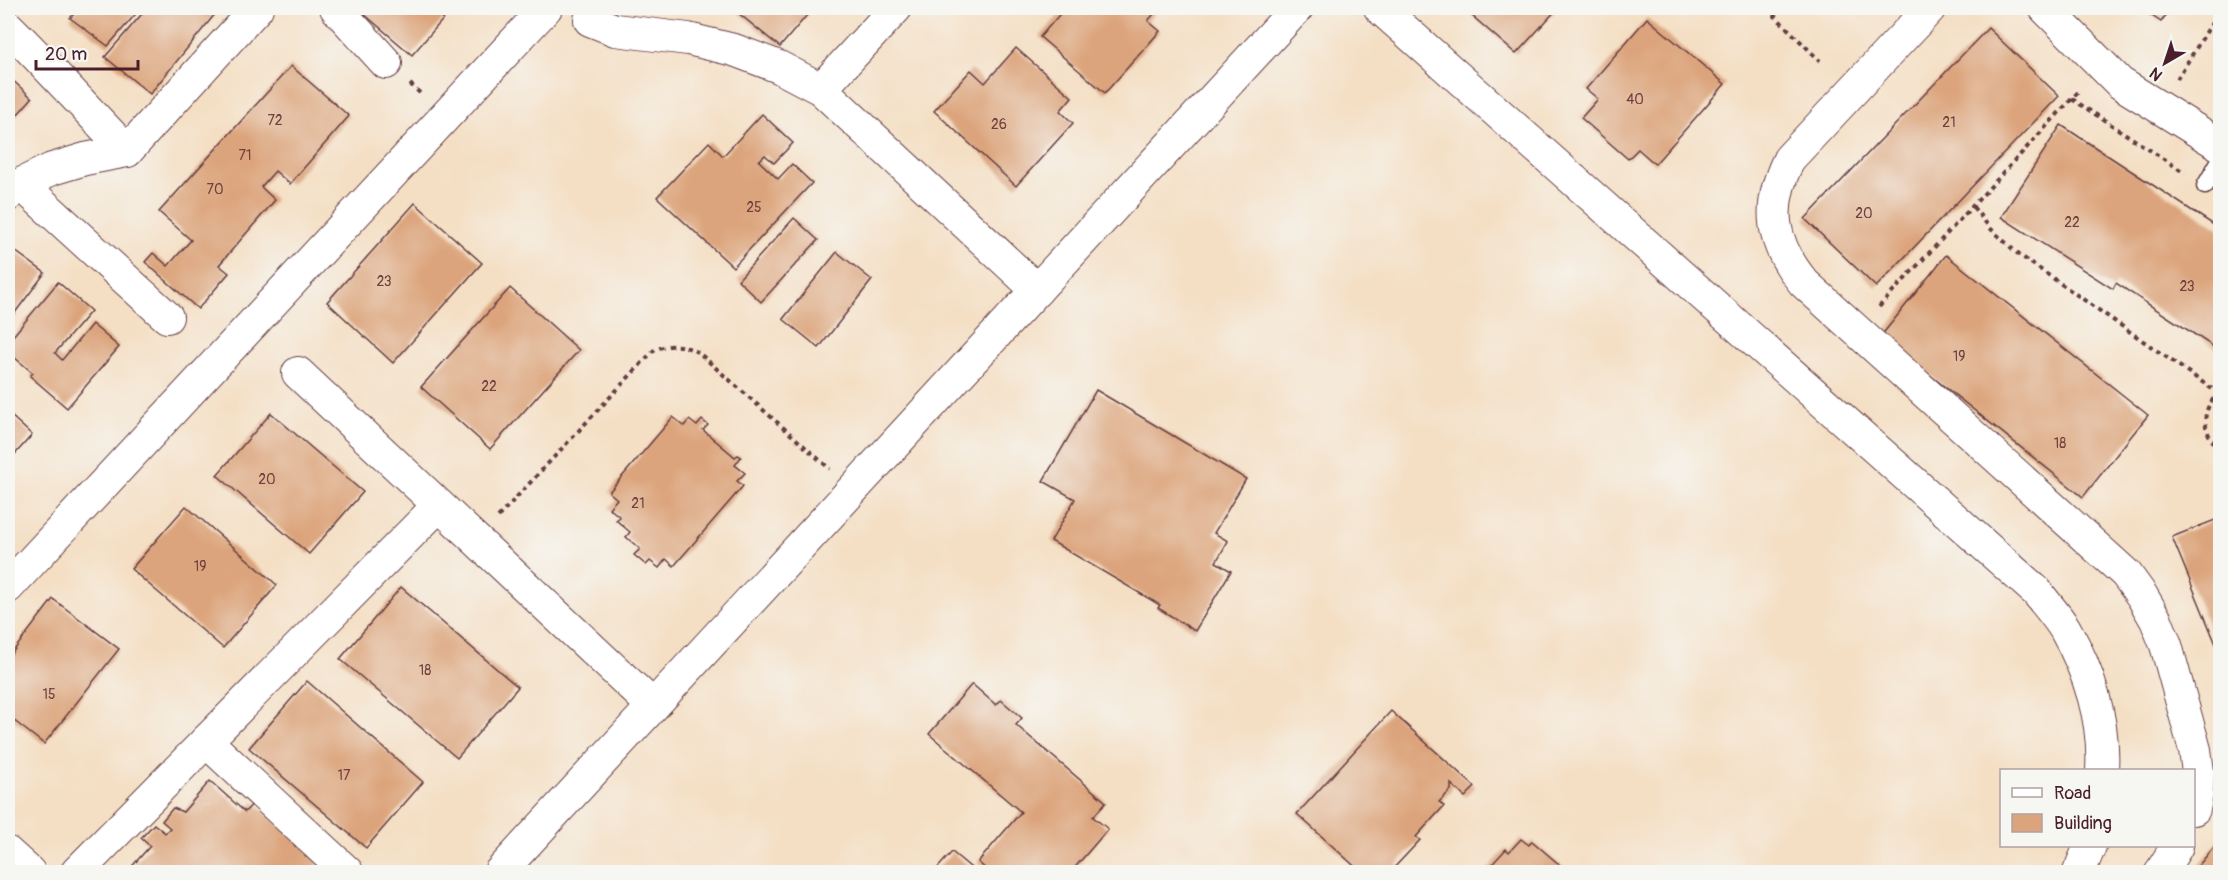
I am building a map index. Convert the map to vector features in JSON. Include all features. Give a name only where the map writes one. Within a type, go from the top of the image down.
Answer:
[{"type":"street","points":[[167,317],[14,189],[63,165],[127,151],[257,8]]},
{"type":"street","points":[[336,8],[386,63]]},
{"type":"street","points":[[8,588],[546,8]]},
{"type":"street","points":[[821,89],[896,8]]},
{"type":"street","points":[[500,873],[1297,8]]},
{"type":"street","points":[[1380,8],[2037,592],[2064,628],[2084,667],[2097,709],[2103,769]]},
{"type":"street","points":[[1930,8],[1789,159],[1779,179],[1774,201],[1774,223],[1779,245],[1789,265],[1803,283],[2126,574],[2156,620],[2166,645],[2195,750],[2198,772],[2195,802]]},
{"type":"street","points":[[2045,8],[2120,83],[2220,145]]},
{"type":"street","points":[[590,20],[615,30],[688,39],[734,50],[779,67],[821,89],[1037,290]]},
{"type":"street","points":[[8,27],[127,151]]},
{"type":"street","points":[[297,373],[653,706]]},
{"type":"street","points":[[77,873],[438,506]]},
{"type":"street","points":[[206,741],[347,873]]},
{"type":"street","points":[[2079,873],[2090,847]]},
{"type":"street","points":[[2161,873],[2176,847]]},
{"type":"street","points":[[8,853],[29,873]]},
{"type":"lane","points":[[2205,186],[2220,160]]},
{"type":"path","points":[[1767,8],[1820,61]]},
{"type":"path","points":[[2159,108],[2220,10]]},
{"type":"path","points":[[386,63],[445,116]]},
{"type":"path","points":[[1856,332],[2102,67]]},
{"type":"path","points":[[2072,99],[2205,186]]},
{"type":"path","points":[[1973,207],[1991,229],[2018,254],[2219,393],[2210,403],[2205,415],[2205,428],[2211,440],[2220,449]]},
{"type":"path","points":[[475,541],[655,349],[672,344],[687,346],[699,353],[853,489]]},
{"type":"building","points":[[80,8],[141,8],[108,46],[70,18]]},
{"type":"building","points":[[147,8],[220,8],[150,94],[105,57]]},
{"type":"building","points":[[357,8],[453,8],[412,55]]},
{"type":"building","points":[[732,8],[813,8],[780,47]]},
{"type":"building","points":[[1065,8],[1159,8],[1148,21],[1160,31],[1105,93],[1040,37]]},
{"type":"building","points":[[1463,8],[1558,8],[1516,54]]},
{"type":"building","points":[[2140,8],[2171,8],[2161,22]]},
{"type":"building","points":[[1647,18],[1725,84],[1655,164],[1638,149],[1628,159],[1581,118],[1598,99],[1586,89]]},
{"type":"building","points":[[1988,28],[2059,96],[1876,287],[1805,219]]},
{"type":"building","points":[[1016,48],[1072,97],[1060,111],[1073,123],[1016,186],[934,111],[971,70],[985,83]]},
{"type":"building","points":[[291,66],[349,116],[290,184],[275,171],[261,187],[275,200],[219,265],[229,273],[198,309],[145,262],[153,253],[168,266],[191,240],[159,212]]},
{"type":"building","points":[[8,76],[32,98],[11,122],[8,119]]},
{"type":"building","points":[[762,114],[793,143],[774,163],[765,155],[759,161],[778,179],[792,164],[812,183],[733,267],[657,197],[709,142],[723,156]]},
{"type":"building","points":[[2061,125],[2220,229],[2220,351],[2116,283],[2113,289],[2001,217]]},
{"type":"building","points":[[415,203],[482,263],[393,363],[327,302]]},
{"type":"building","points":[[794,218],[818,240],[761,302],[738,280]]},
{"type":"building","points":[[11,248],[45,273],[8,322],[8,253]]},
{"type":"building","points":[[837,252],[872,280],[819,348],[783,319]]},
{"type":"building","points":[[1946,255],[2148,415],[2083,497],[1881,336]]},
{"type":"building","points":[[58,282],[91,311],[55,353],[62,360],[92,324],[119,347],[67,408],[30,376],[33,373],[8,352],[8,342]]},
{"type":"building","points":[[510,288],[579,350],[490,449],[421,387]]},
{"type":"building","points":[[1096,390],[1246,479],[1214,533],[1228,541],[1216,562],[1231,571],[1195,631],[1158,608],[1160,605],[1051,541],[1075,499],[1043,481]]},
{"type":"building","points":[[8,413],[32,435],[8,462]]},
{"type":"building","points":[[271,413],[363,492],[309,554],[217,475]]},
{"type":"building","points":[[673,417],[684,426],[689,420],[697,426],[702,420],[708,425],[703,430],[735,457],[738,455],[741,457],[735,465],[745,473],[737,481],[743,486],[674,566],[666,559],[659,568],[650,561],[646,565],[634,555],[640,549],[626,537],[630,532],[616,520],[620,517],[609,508],[617,499],[609,492]]},
{"type":"building","points":[[186,506],[277,585],[223,648],[131,569]]},
{"type":"building","points":[[2220,518],[2220,654],[2172,537]]},
{"type":"building","points":[[401,587],[518,687],[457,758],[340,659]]},
{"type":"building","points":[[53,599],[119,649],[44,744],[8,716],[8,658]]},
{"type":"building","points":[[307,681],[423,782],[366,848],[249,748]]},
{"type":"building","points":[[972,684],[996,705],[1001,700],[1022,718],[1016,725],[1106,802],[1093,817],[1108,829],[1071,872],[989,872],[978,862],[1021,812],[929,734]]},
{"type":"building","points":[[1391,711],[1475,787],[1465,797],[1451,784],[1451,790],[1439,802],[1444,806],[1416,837],[1420,840],[1390,872],[1361,872],[1297,814]]},
{"type":"building","points":[[210,781],[245,812],[254,802],[320,862],[315,868],[321,872],[127,872],[150,846],[141,838],[154,824],[165,833],[170,828],[162,821],[173,808],[183,812]]},
{"type":"building","points":[[1521,839],[1529,845],[1532,841],[1568,872],[1485,872],[1506,849],[1509,852]]},
{"type":"building","points":[[2220,840],[2220,872],[2193,872]]},
{"type":"building","points":[[952,852],[976,872],[934,872]]}]
